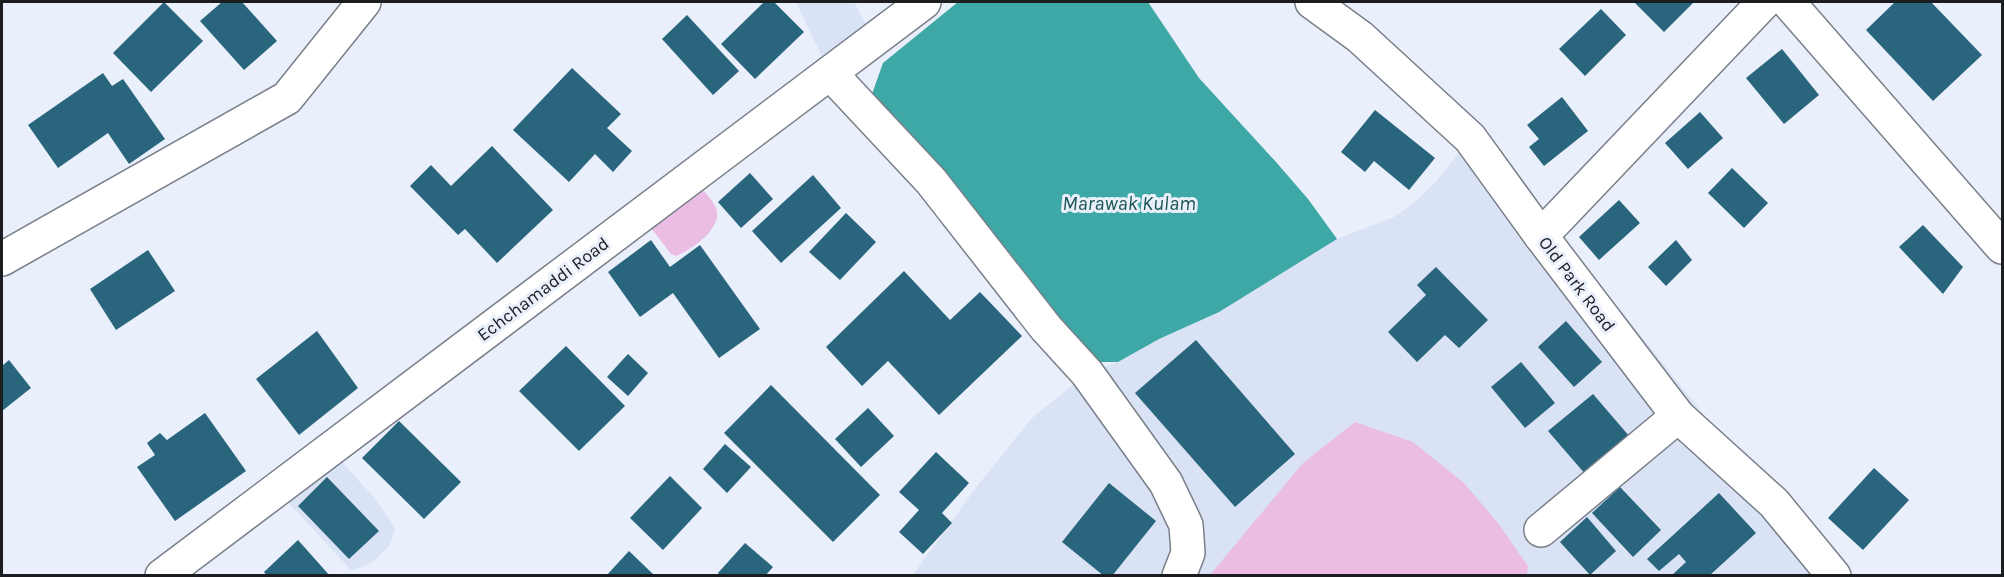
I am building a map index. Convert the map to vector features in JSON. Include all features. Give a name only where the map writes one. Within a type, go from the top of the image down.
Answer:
[{"type":"street","points":[[2,259],[287,98],[364,2]]},
{"type":"street","name":"Echchamaddi Road","points":[[169,574],[924,2]]},
{"type":"street","name":"Old Park Road","points":[[1312,2],[1360,37],[1470,138],[1541,236],[1678,416],[1774,503],[1834,576]]},
{"type":"street","points":[[1788,2],[2002,246]]},
{"type":"street","points":[[1541,236],[1753,5]]},
{"type":"street","points":[[830,73],[931,181],[1046,328],[1087,373],[1166,483],[1186,525],[1188,553],[1179,576]]},
{"type":"street","points":[[1541,530],[1678,416]]},
{"type":"shaded area","points":[[796,2],[854,2],[874,39],[830,73]]},
{"type":"shaded area","points":[[1470,138],[1549,224],[1834,576],[912,576],[978,485],[1031,419],[1087,373],[1118,362],[1337,239],[1394,217],[1436,182]]},
{"type":"shaded area","points":[[692,177],[714,204],[717,216],[705,237],[690,249],[676,256],[671,254],[641,215]]},
{"type":"shaded area","points":[[1355,422],[1413,442],[1464,483],[1498,523],[1528,566],[1527,575],[1210,575],[1303,463]]},
{"type":"shaded area","points":[[330,449],[377,501],[395,528],[390,545],[377,558],[365,566],[351,570],[277,490]]},
{"type":"water","name":"Marawak Kulam","points":[[958,2],[1148,2],[1199,78],[1308,199],[1337,239],[1219,312],[1159,339],[1118,362],[1086,362],[872,94],[883,63]]},
{"type":"building","points":[[164,2],[203,41],[151,92],[113,53]]},
{"type":"building","points":[[222,2],[242,2],[277,41],[244,70],[200,21]]},
{"type":"building","points":[[764,2],[774,2],[804,32],[755,79],[721,44]]},
{"type":"building","points":[[1634,2],[1694,2],[1664,32]]},
{"type":"building","points":[[1895,2],[1931,2],[1982,55],[1933,101],[1866,30]]},
{"type":"building","points":[[1601,9],[1626,35],[1585,76],[1559,49]]},
{"type":"building","points":[[687,15],[739,71],[713,95],[662,39]]},
{"type":"building","points":[[1782,49],[1819,95],[1784,124],[1746,78]]},
{"type":"building","points":[[572,68],[621,114],[607,128],[632,151],[613,172],[595,154],[569,182],[513,130]]},
{"type":"building","points":[[103,73],[112,86],[123,79],[165,139],[129,164],[108,133],[58,168],[28,125]]},
{"type":"building","points":[[1562,97],[1588,131],[1544,166],[1529,147],[1539,139],[1527,125]]},
{"type":"building","points":[[1375,110],[1435,158],[1409,190],[1374,161],[1365,172],[1341,152]]},
{"type":"building","points":[[1700,112],[1723,138],[1688,169],[1665,143]]},
{"type":"building","points":[[492,146],[553,210],[497,263],[465,229],[458,235],[410,186],[431,165],[451,186]]},
{"type":"building","points":[[1732,168],[1768,203],[1744,228],[1708,193]]},
{"type":"building","points":[[750,173],[773,199],[741,228],[718,202]]},
{"type":"building","points":[[813,175],[841,208],[781,263],[752,231]]},
{"type":"building","points":[[1619,200],[1640,223],[1599,260],[1579,237]]},
{"type":"building","points":[[846,213],[876,242],[840,280],[809,252]]},
{"type":"building","points":[[1923,225],[1963,267],[1943,294],[1899,247]]},
{"type":"building","points":[[651,240],[670,267],[700,245],[760,329],[719,358],[673,293],[640,317],[608,272]]},
{"type":"building","points":[[1676,240],[1692,260],[1666,286],[1648,267]]},
{"type":"building","points":[[148,250],[175,291],[116,330],[90,289]]},
{"type":"building","points":[[1436,267],[1488,320],[1459,348],[1445,335],[1417,362],[1388,332],[1426,295],[1417,285]]},
{"type":"building","points":[[904,271],[950,320],[980,292],[1022,336],[939,415],[888,361],[862,386],[826,347]]},
{"type":"building","points":[[1566,321],[1602,362],[1574,387],[1538,347]]},
{"type":"building","points":[[317,331],[358,388],[299,435],[256,379]]},
{"type":"building","points":[[1196,340],[1295,454],[1235,507],[1135,393]]},
{"type":"building","points":[[566,346],[625,406],[579,451],[519,391]]},
{"type":"building","points":[[628,354],[648,373],[628,396],[607,377]]},
{"type":"building","points":[[9,360],[31,388],[2,411],[2,366]]},
{"type":"building","points":[[1521,362],[1555,403],[1525,428],[1491,387]]},
{"type":"building","points":[[771,385],[880,495],[833,542],[724,433]]},
{"type":"building","points":[[1593,394],[1630,437],[1586,475],[1548,431]]},
{"type":"building","points":[[868,408],[894,436],[861,467],[835,439]]},
{"type":"building","points":[[205,413],[246,471],[175,521],[137,467],[155,455],[147,443],[160,433],[167,440]]},
{"type":"building","points":[[399,421],[461,482],[424,519],[362,458]]},
{"type":"building","points":[[725,444],[751,467],[727,493],[703,469]]},
{"type":"building","points":[[936,452],[969,483],[942,513],[952,523],[923,554],[899,532],[919,510],[899,492]]},
{"type":"building","points":[[1874,468],[1909,500],[1863,550],[1828,518]]},
{"type":"building","points":[[670,476],[702,508],[663,550],[630,518]]},
{"type":"building","points":[[327,477],[379,531],[349,559],[298,506]]},
{"type":"building","points":[[1109,483],[1156,521],[1112,576],[1104,576],[1062,542]]},
{"type":"building","points":[[1620,487],[1661,530],[1633,557],[1592,513]]},
{"type":"building","points":[[1719,493],[1756,533],[1709,576],[1671,576],[1686,562],[1679,554],[1659,571],[1647,559]]},
{"type":"building","points":[[1587,517],[1616,551],[1590,575],[1560,542]]},
{"type":"building","points":[[298,540],[330,576],[267,576],[264,572]]},
{"type":"building","points":[[745,543],[773,567],[765,576],[720,576],[718,573]]},
{"type":"building","points":[[629,551],[655,576],[606,576]]}]
